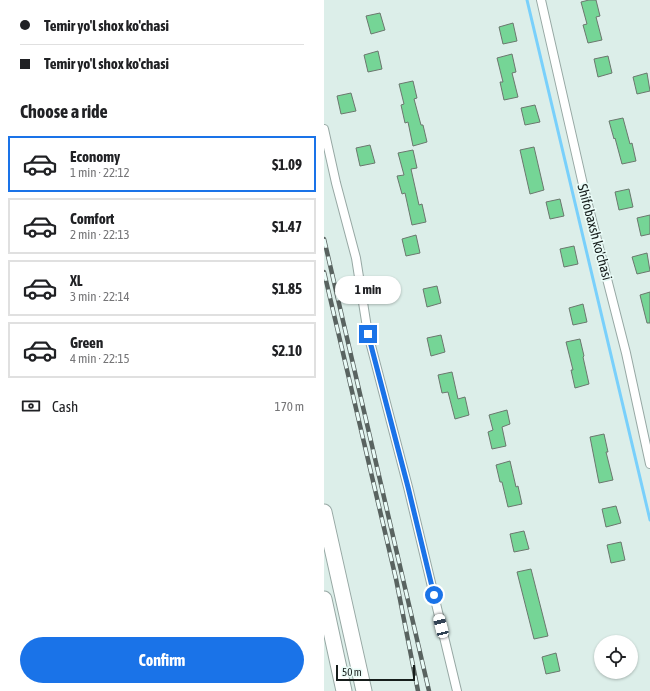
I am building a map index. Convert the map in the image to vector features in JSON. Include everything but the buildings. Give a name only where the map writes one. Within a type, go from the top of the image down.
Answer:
[{"type":"highway","points":[[324,512],[364,691]]},
{"type":"highway","points":[[324,599],[344,691]]},
{"type":"street","name":"Shifobaxsh ko'chasi","points":[[541,0],[584,189],[626,353],[650,464]]},
{"type":"street","points":[[324,128],[336,183],[356,258],[368,334],[408,487],[457,691]]},
{"type":"waterway","points":[[527,0],[650,520]]},
{"type":"railway","points":[[324,239],[429,691]]},
{"type":"railway","points":[[324,272],[396,579],[418,691]]},
{"type":"route","points":[[368,334],[408,487],[434,595]]}]
